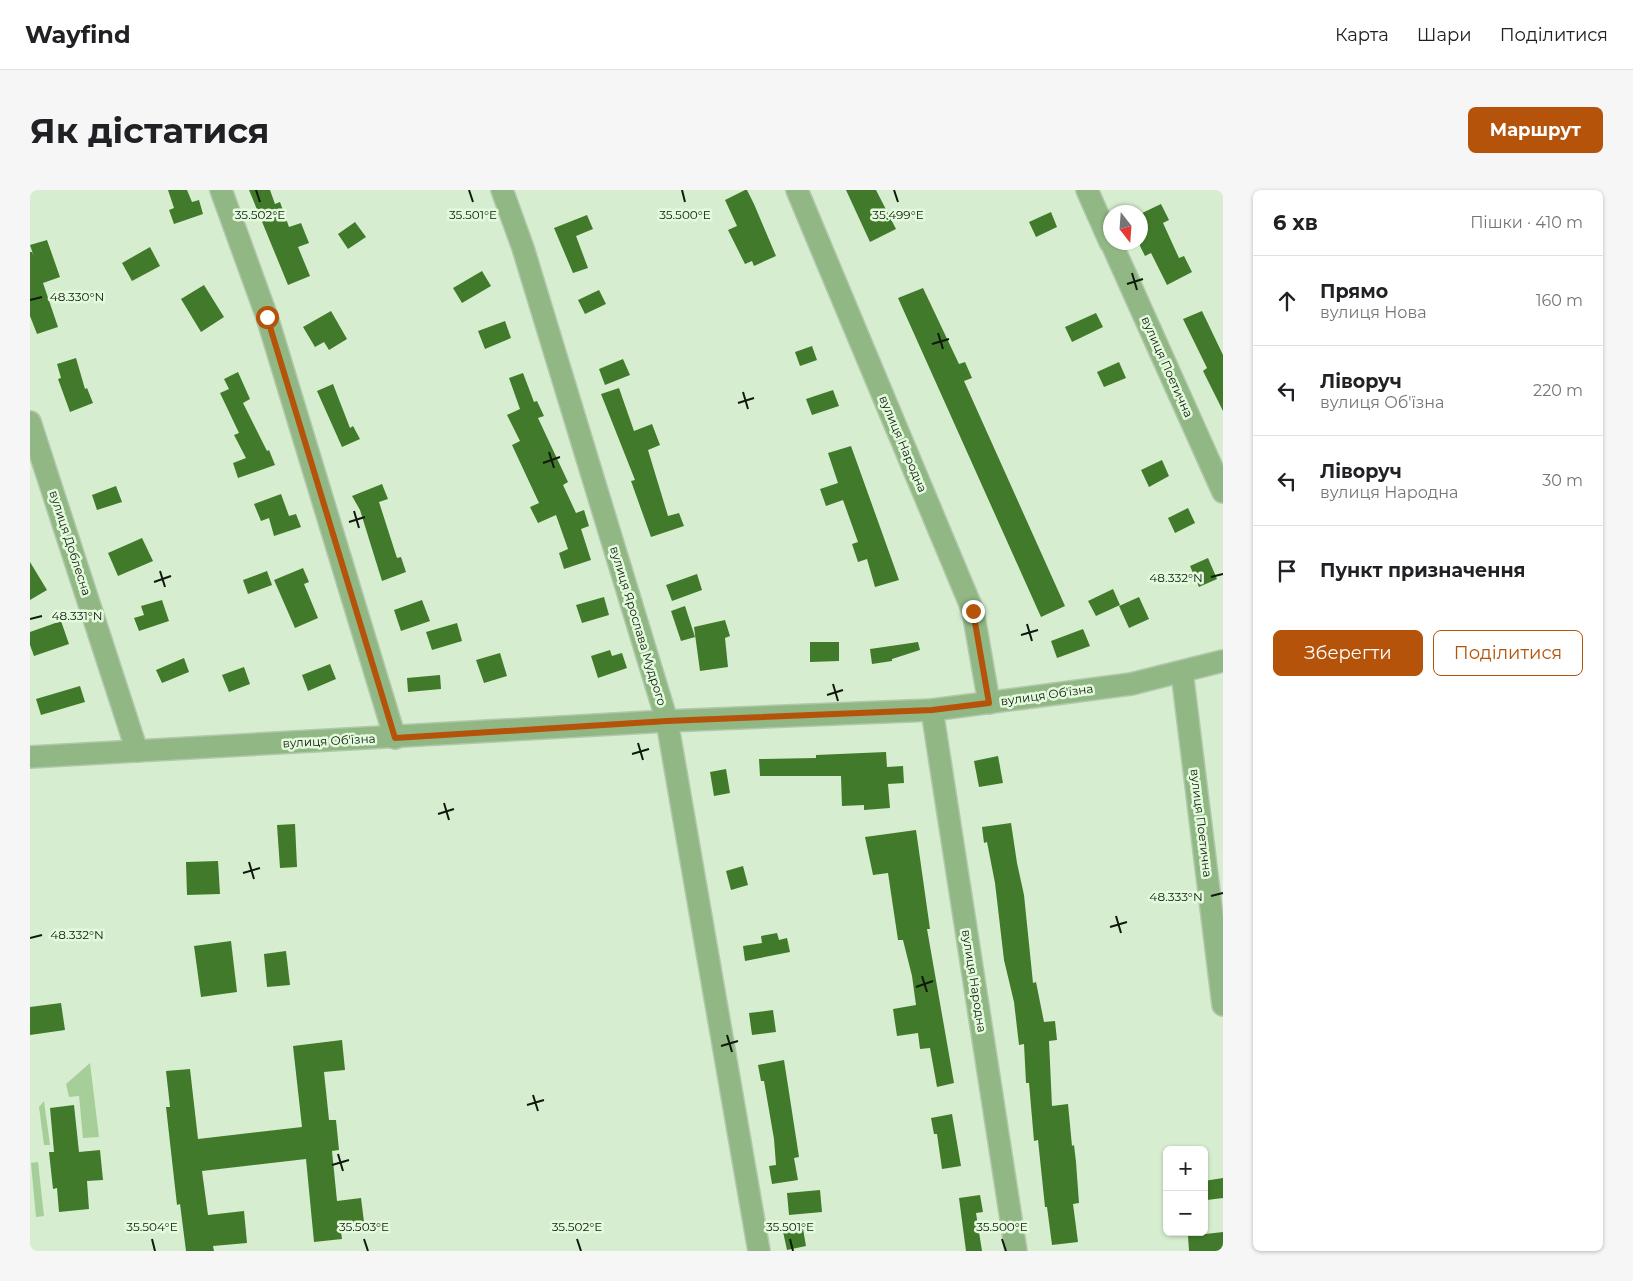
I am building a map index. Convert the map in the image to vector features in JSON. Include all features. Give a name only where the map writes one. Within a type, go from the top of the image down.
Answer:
[{"type":"street","points":[[221,190],[267,317],[395,738]]},
{"type":"street","name":"вулиця Ярослава Мудрого","points":[[502,190],[523,248],[667,721],[759,1251]]},
{"type":"street","name":"вулиця Народна","points":[[797,190],[973,611],[989,703]]},
{"type":"street","name":"вулиця Поетична","points":[[1087,190],[1103,225]]},
{"type":"street","name":"вулиця Поетична","points":[[1115,250],[1223,492]]},
{"type":"street","name":"вулиця Доблесна","points":[[30,422],[137,751]]},
{"type":"street","name":"вулиця Об'їзна","points":[[30,757],[395,738],[667,721],[932,710],[1131,684],[1223,661]]},
{"type":"street","name":"вулиця Поетична","points":[[1182,672],[1223,1005]]},
{"type":"street","name":"вулиця Народна","points":[[932,710],[1016,1251]]},
{"type":"green space","points":[[90,1063],[99,1137],[83,1138],[79,1096],[69,1097],[66,1084]]},
{"type":"green space","points":[[44,1101],[50,1145],[44,1145],[39,1107]]},
{"type":"green space","points":[[38,1162],[44,1216],[36,1217],[31,1163]]},
{"type":"building","points":[[168,190],[187,190],[192,202],[199,200],[203,214],[174,224],[169,210],[174,208]]},
{"type":"building","points":[[249,190],[270,190],[275,204],[280,202],[289,227],[301,223],[309,243],[298,247],[310,276],[288,285]]},
{"type":"building","points":[[747,190],[754,204],[776,256],[754,266],[752,261],[745,264],[728,230],[737,226],[725,200]]},
{"type":"building","points":[[846,190],[876,190],[896,229],[870,242]]},
{"type":"building","points":[[1161,204],[1169,220],[1163,223],[1179,258],[1184,256],[1192,272],[1167,285],[1151,253],[1145,256],[1142,250],[1148,250],[1148,210]]},
{"type":"building","points":[[1051,212],[1057,227],[1036,237],[1029,222]]},
{"type":"building","points":[[587,215],[593,229],[576,236],[588,268],[573,273],[554,228]]},
{"type":"building","points":[[355,222],[366,237],[348,249],[338,234]]},
{"type":"building","points":[[47,240],[60,277],[43,283],[58,327],[37,334],[30,316],[30,252],[32,252],[34,257],[30,245]]},
{"type":"building","points":[[150,247],[160,266],[132,281],[122,263]]},
{"type":"building","points":[[482,271],[491,286],[462,303],[453,288]]},
{"type":"building","points":[[204,285],[224,317],[201,332],[181,299]]},
{"type":"building","points":[[923,288],[959,364],[965,362],[972,378],[964,381],[1065,606],[1041,617],[898,298]]},
{"type":"building","points":[[599,290],[606,304],[585,314],[578,300]]},
{"type":"building","points":[[331,311],[347,339],[329,350],[324,342],[315,347],[303,327]]},
{"type":"building","points":[[1202,311],[1223,355],[1223,411],[1203,371],[1207,368],[1183,319]]},
{"type":"building","points":[[1096,313],[1103,327],[1072,342],[1065,327]]},
{"type":"building","points":[[505,321],[511,338],[485,349],[478,331]]},
{"type":"building","points":[[812,346],[817,360],[800,366],[795,352]]},
{"type":"building","points":[[76,358],[85,389],[87,388],[93,403],[70,412],[58,379],[61,378],[57,364]]},
{"type":"building","points":[[623,359],[630,375],[605,385],[599,369]]},
{"type":"building","points":[[1119,362],[1126,378],[1104,387],[1097,372]]},
{"type":"building","points":[[238,372],[250,399],[243,403],[267,451],[269,450],[275,465],[238,478],[233,463],[246,458],[234,435],[239,433],[220,393],[229,389],[224,379]]},
{"type":"building","points":[[523,373],[534,402],[537,401],[544,416],[538,418],[568,482],[563,485],[576,513],[584,510],[589,526],[581,529],[591,560],[564,569],[559,553],[568,549],[556,515],[538,523],[530,507],[539,503],[512,445],[520,441],[507,415],[520,409],[509,378]]},
{"type":"building","points":[[333,384],[350,428],[353,426],[360,439],[342,447],[317,391]]},
{"type":"building","points":[[619,388],[634,431],[652,424],[660,445],[648,450],[668,516],[679,513],[684,526],[651,537],[631,481],[635,480],[601,394]]},
{"type":"building","points":[[833,390],[839,406],[812,415],[806,399]]},
{"type":"building","points":[[851,446],[899,580],[875,587],[867,559],[858,562],[852,544],[858,542],[843,500],[826,506],[820,489],[838,483],[828,453]]},
{"type":"building","points":[[1162,460],[1169,476],[1149,487],[1141,470]]},
{"type":"building","points":[[382,484],[388,499],[379,502],[397,558],[401,557],[406,572],[382,581],[360,510],[352,496]]},
{"type":"building","points":[[116,486],[122,502],[97,510],[92,495]]},
{"type":"building","points":[[281,494],[289,516],[296,514],[301,527],[274,536],[269,518],[261,521],[254,504]]},
{"type":"building","points":[[1188,508],[1195,523],[1175,533],[1168,518]]},
{"type":"building","points":[[142,538],[153,561],[118,576],[108,553]]},
{"type":"building","points":[[1208,558],[1217,579],[1199,587],[1190,566]]},
{"type":"building","points":[[30,562],[47,590],[30,600]]},
{"type":"building","points":[[303,568],[309,582],[304,584],[318,618],[295,628],[274,580]]},
{"type":"building","points":[[267,571],[272,585],[248,594],[243,580]]},
{"type":"building","points":[[697,574],[702,590],[672,601],[666,585]]},
{"type":"building","points":[[1113,589],[1120,605],[1096,616],[1088,601]]},
{"type":"building","points":[[604,597],[609,615],[582,623],[576,605]]},
{"type":"building","points":[[1139,597],[1149,619],[1129,628],[1119,606]]},
{"type":"building","points":[[162,600],[169,621],[139,631],[134,618],[144,615],[141,606]]},
{"type":"building","points":[[422,600],[430,621],[401,631],[394,610]]},
{"type":"building","points":[[685,606],[695,637],[681,641],[671,611]]},
{"type":"building","points":[[725,620],[730,636],[725,638],[728,667],[700,671],[694,627]]},
{"type":"building","points":[[61,621],[69,644],[34,656],[30,645],[30,632]]},
{"type":"building","points":[[457,623],[462,641],[432,650],[426,632]]},
{"type":"building","points":[[1083,629],[1090,646],[1057,658],[1051,641]]},
{"type":"building","points":[[810,642],[839,642],[839,661],[810,662]]},
{"type":"building","points":[[918,642],[920,650],[892,659],[892,661],[872,664],[870,649]]},
{"type":"building","points":[[610,650],[612,656],[622,653],[627,668],[598,678],[591,656]]},
{"type":"building","points":[[500,653],[507,676],[484,683],[476,660]]},
{"type":"building","points":[[184,658],[189,672],[162,683],[156,670]]},
{"type":"building","points":[[330,664],[336,679],[308,691],[302,675]]},
{"type":"building","points":[[244,667],[250,684],[229,692],[222,675]]},
{"type":"building","points":[[440,675],[441,689],[408,692],[407,678]]},
{"type":"building","points":[[80,686],[85,702],[41,715],[36,699]]},
{"type":"building","points":[[886,752],[887,767],[903,766],[904,783],[888,784],[890,808],[864,810],[864,805],[842,806],[841,776],[760,776],[759,759],[816,758],[816,755]]},
{"type":"building","points":[[998,756],[1003,783],[979,787],[974,761]]},
{"type":"building","points":[[726,769],[730,793],[714,796],[710,772]]},
{"type":"building","points":[[1011,823],[1024,895],[1033,983],[1036,982],[1044,1022],[1055,1021],[1057,1040],[1049,1041],[1052,1106],[1068,1104],[1072,1146],[1074,1145],[1076,1162],[1079,1203],[1073,1204],[1078,1242],[1052,1245],[1047,1207],[1045,1207],[1038,1140],[1034,1141],[1029,1083],[1026,1083],[1024,1044],[1019,1045],[1014,1002],[1004,960],[995,883],[987,842],[984,843],[982,827]]},
{"type":"building","points":[[295,824],[297,867],[280,868],[277,825]]},
{"type":"building","points":[[916,830],[930,929],[927,929],[954,1083],[937,1087],[930,1048],[920,1049],[918,1033],[897,1036],[893,1009],[916,1005],[912,976],[903,940],[898,940],[888,873],[873,875],[865,837]]},
{"type":"building","points":[[218,861],[220,894],[187,895],[186,862]]},
{"type":"building","points":[[743,866],[748,885],[731,890],[726,871]]},
{"type":"building","points":[[777,933],[779,940],[787,938],[790,952],[745,961],[743,946],[762,943],[761,936]]},
{"type":"building","points":[[231,941],[237,992],[201,997],[194,946]]},
{"type":"building","points":[[286,951],[290,985],[267,987],[264,954]]},
{"type":"building","points":[[61,1003],[65,1030],[30,1035],[30,1007]]},
{"type":"building","points":[[773,1010],[776,1032],[752,1035],[749,1013]]},
{"type":"building","points":[[342,1040],[345,1070],[324,1072],[329,1120],[336,1120],[339,1150],[332,1151],[337,1201],[361,1198],[364,1222],[340,1224],[342,1239],[314,1242],[306,1159],[202,1171],[208,1215],[244,1211],[247,1243],[213,1246],[214,1251],[186,1251],[180,1204],[177,1205],[166,1107],[170,1107],[166,1071],[190,1069],[198,1139],[302,1127],[293,1046]]},
{"type":"building","points":[[784,1060],[799,1157],[794,1158],[798,1180],[772,1184],[769,1166],[776,1165],[774,1139],[764,1081],[761,1081],[758,1065]]},
{"type":"building","points":[[74,1105],[79,1152],[100,1150],[103,1180],[87,1181],[89,1209],[59,1212],[57,1188],[53,1189],[49,1152],[54,1152],[50,1108]]},
{"type":"building","points":[[952,1114],[961,1166],[942,1169],[937,1134],[934,1134],[931,1118]]},
{"type":"building","points":[[1223,1178],[1223,1198],[1208,1200],[1208,1180]]},
{"type":"building","points":[[820,1190],[822,1212],[789,1215],[787,1193]]},
{"type":"building","points":[[980,1195],[983,1212],[976,1213],[982,1251],[966,1251],[959,1198]]},
{"type":"building","points":[[802,1223],[806,1246],[787,1250],[782,1227]]},
{"type":"building","points":[[1223,1232],[1223,1251],[1189,1251],[1188,1236],[1208,1236],[1208,1234]]},
{"type":"route","points":[[267,317],[395,738],[667,721],[932,710],[989,703],[973,611]]}]
